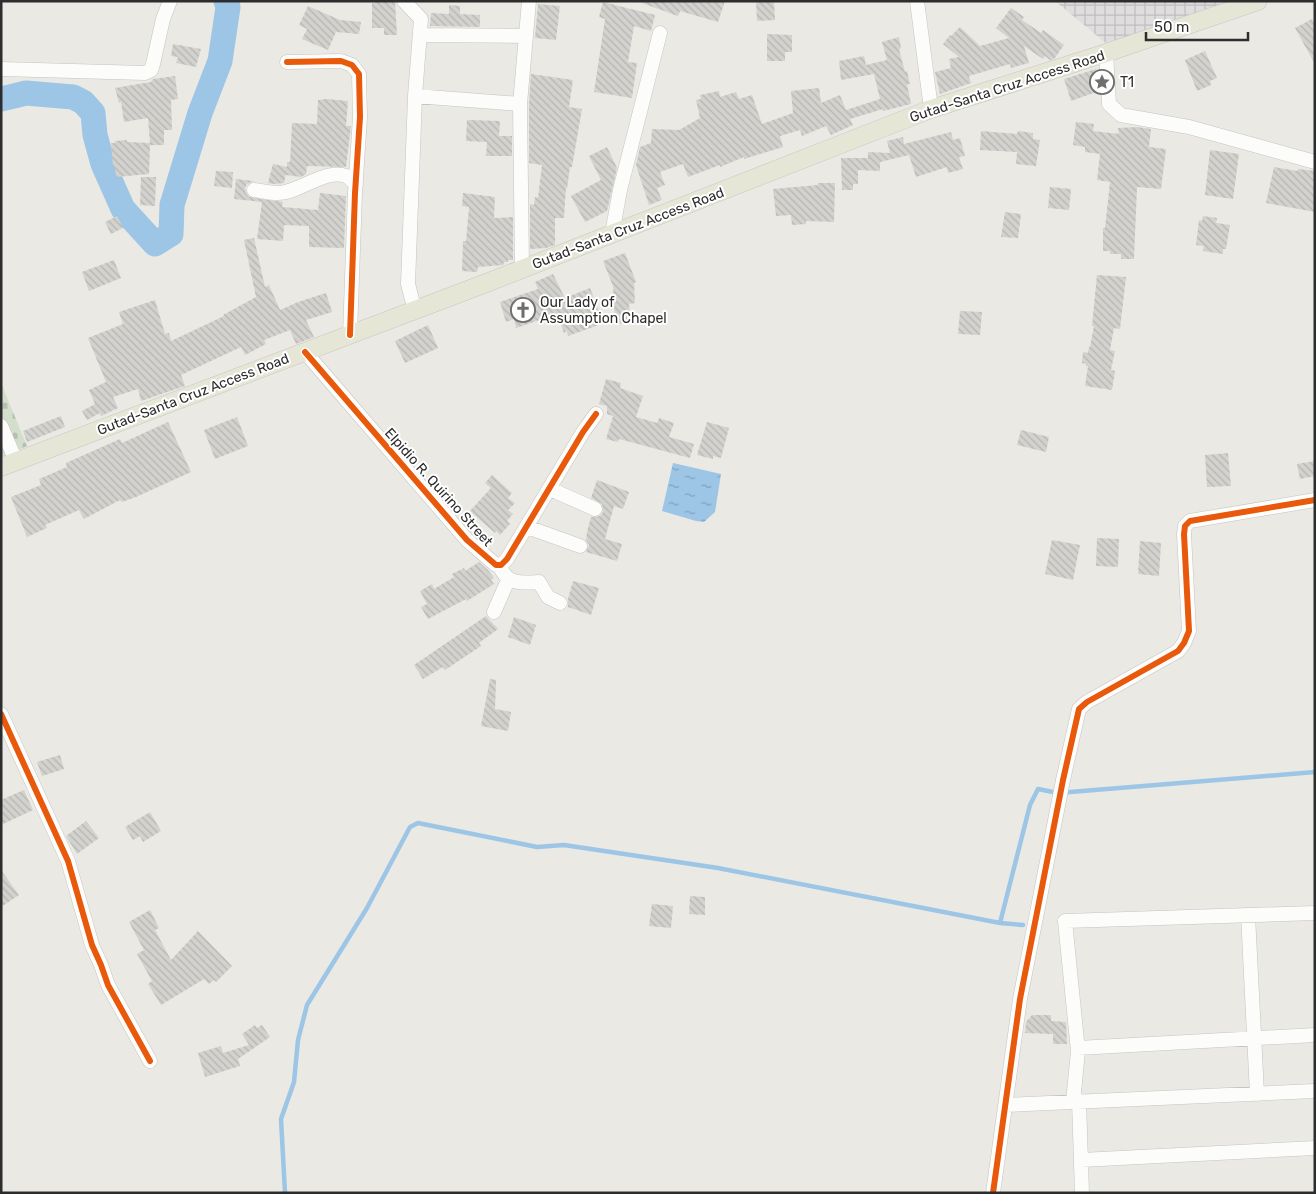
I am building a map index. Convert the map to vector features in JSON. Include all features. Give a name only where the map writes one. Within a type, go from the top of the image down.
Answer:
[{"type":"main road","name":"Gutad-Santa Cruz Access Road","points":[[8,464],[522,269],[931,109],[1106,53],[1258,1]]},
{"type":"street","points":[[1,69],[145,73],[151,70],[163,19],[170,1]]},
{"type":"street","points":[[404,1],[421,19],[415,96],[408,284],[415,310]]},
{"type":"street","points":[[522,269],[520,104],[529,1]]},
{"type":"street","points":[[917,1],[931,109]]},
{"type":"street","points":[[612,234],[620,190],[660,33]]},
{"type":"street","points":[[420,35],[526,36]]},
{"type":"street","points":[[1106,53],[1109,104],[1121,115],[1188,127],[1315,162]]},
{"type":"street","points":[[286,62],[341,61],[352,65],[359,74],[360,117],[350,335]]},
{"type":"street","points":[[415,96],[520,104]]},
{"type":"street","points":[[254,190],[278,193],[296,189],[322,177],[338,176],[347,176],[356,184]]},
{"type":"street","name":"Elpidio R. Quirino Street","points":[[305,352],[467,540],[493,564],[499,565],[507,559],[583,432],[596,414]]},
{"type":"street","points":[[2,432],[8,464]]},
{"type":"street","points":[[550,489],[595,509]]},
{"type":"street","points":[[993,1193],[1020,999],[1063,780],[1079,709],[1082,705],[1178,651],[1184,643],[1188,631],[1185,526],[1190,521],[1315,500]]},
{"type":"street","points":[[526,527],[580,546]]},
{"type":"street","points":[[499,565],[502,573],[508,580],[514,582],[539,582],[548,598],[560,602]]},
{"type":"street","points":[[494,612],[508,580]]},
{"type":"street","points":[[1,714],[68,861],[92,944],[108,985],[150,1061]]},
{"type":"street","points":[[1082,1193],[1076,1102],[1078,1048],[1065,921],[1315,913]]},
{"type":"street","points":[[1248,915],[1257,1094]]},
{"type":"street","points":[[1078,1048],[1315,1036]]},
{"type":"street","points":[[1005,1105],[1315,1091]]},
{"type":"street","points":[[1081,1160],[1315,1148]]},
{"type":"shaded area","points":[[1055,1],[1237,1],[1107,44]]},
{"type":"green space","points":[[1,383],[27,446],[1,457]]},
{"type":"water","points":[[673,463],[721,474],[715,512],[704,522],[662,511]]},
{"type":"building","points":[[395,1],[397,35],[384,35],[384,28],[372,28],[372,3]]},
{"type":"building","points":[[642,1],[725,1],[718,22],[680,11],[678,16],[642,3]]},
{"type":"building","points":[[756,1],[774,1],[775,20],[757,21]]},
{"type":"building","points":[[603,2],[655,15],[651,31],[634,26],[628,62],[637,63],[632,98],[594,92],[605,19],[599,17]]},
{"type":"building","points":[[538,4],[560,6],[556,40],[535,38]]},
{"type":"building","points":[[449,5],[460,6],[460,14],[480,15],[480,27],[430,26],[431,13],[449,14]]},
{"type":"building","points":[[308,6],[340,20],[361,22],[359,34],[336,32],[328,50],[302,39],[307,29],[299,25]]},
{"type":"building","points":[[1011,8],[1024,17],[1022,20],[1041,33],[1043,30],[1064,45],[1054,59],[1050,60],[1045,56],[1043,59],[1024,46],[1029,63],[1011,68],[1010,64],[969,76],[971,83],[940,94],[935,72],[951,68],[949,59],[959,57],[943,44],[950,35],[960,27],[980,46],[1009,38],[996,28]]},
{"type":"building","points":[[1312,19],[1315,25],[1315,64],[1295,28]]},
{"type":"building","points":[[767,34],[792,35],[792,52],[785,52],[785,61],[767,61]]},
{"type":"building","points":[[899,37],[901,48],[899,49],[910,84],[907,84],[911,104],[883,111],[883,109],[850,119],[853,125],[831,135],[826,126],[802,136],[800,130],[780,136],[783,147],[744,159],[744,157],[688,177],[683,164],[660,172],[665,185],[657,188],[662,200],[649,205],[636,165],[640,147],[651,143],[652,129],[679,130],[700,118],[696,100],[701,99],[700,95],[719,91],[720,97],[736,92],[739,99],[752,95],[762,124],[793,113],[791,91],[819,88],[821,103],[840,95],[846,110],[880,99],[874,74],[841,80],[839,61],[864,56],[866,65],[887,60],[882,42]]},
{"type":"building","points":[[173,44],[201,49],[196,67],[176,63],[178,57],[171,56]]},
{"type":"building","points":[[1205,51],[1217,78],[1210,81],[1211,85],[1197,91],[1185,60]]},
{"type":"building","points":[[1096,69],[1099,91],[1071,101],[1064,79]]},
{"type":"building","points":[[531,74],[573,80],[569,107],[582,109],[567,189],[566,187],[564,218],[555,218],[555,245],[546,248],[530,249],[530,204],[534,205],[535,197],[538,198],[542,165],[529,163]]},
{"type":"building","points":[[175,76],[178,99],[171,100],[172,130],[164,130],[164,145],[150,145],[149,174],[116,177],[115,167],[113,167],[111,143],[127,140],[127,142],[150,143],[148,118],[124,122],[121,102],[119,103],[115,88]]},
{"type":"building","points":[[318,100],[348,101],[346,126],[351,126],[346,167],[307,166],[306,174],[301,177],[286,175],[286,173],[284,183],[275,184],[259,182],[268,183],[273,164],[287,167],[287,162],[290,162],[292,123],[317,124]]},
{"type":"building","points":[[467,120],[500,121],[499,136],[512,136],[512,156],[486,156],[487,142],[466,141]]},
{"type":"building","points":[[1076,122],[1094,124],[1093,131],[1119,134],[1118,128],[1137,127],[1151,129],[1149,147],[1166,149],[1161,189],[1137,187],[1134,259],[1121,259],[1121,254],[1110,254],[1110,251],[1103,251],[1103,228],[1105,228],[1110,182],[1097,180],[1100,154],[1085,152],[1085,147],[1073,145]]},
{"type":"building","points":[[981,131],[1017,134],[1018,131],[1033,133],[1033,139],[1040,140],[1036,166],[1016,164],[1017,152],[980,150]]},
{"type":"building","points":[[951,132],[953,140],[960,138],[965,156],[959,157],[963,169],[948,173],[947,167],[916,177],[909,155],[880,162],[880,171],[858,170],[858,184],[853,184],[853,190],[842,190],[841,158],[868,158],[868,152],[890,153],[887,141],[903,137],[904,144]]},
{"type":"building","points":[[607,147],[617,168],[607,211],[585,222],[571,196],[601,180],[589,156]]},
{"type":"building","points":[[1210,150],[1239,154],[1233,199],[1205,195]]},
{"type":"building","points":[[1274,167],[1297,171],[1298,169],[1315,171],[1315,212],[1266,203]]},
{"type":"building","points":[[216,171],[233,172],[232,188],[214,186]]},
{"type":"building","points":[[141,177],[156,177],[155,206],[140,205]]},
{"type":"building","points":[[236,179],[254,181],[247,184],[245,188],[249,197],[283,202],[282,207],[318,210],[320,193],[346,196],[344,248],[309,247],[309,226],[284,225],[283,241],[257,239],[262,202],[234,199]]},
{"type":"building","points":[[818,183],[835,183],[834,222],[806,221],[806,224],[792,225],[791,215],[776,216],[773,189],[818,185]]},
{"type":"building","points":[[1050,187],[1071,189],[1069,210],[1048,208]]},
{"type":"building","points":[[463,193],[495,197],[494,218],[513,217],[513,260],[504,262],[503,265],[478,267],[477,272],[462,271],[463,241],[466,241],[469,207],[462,206]]},
{"type":"building","points":[[1005,212],[1021,214],[1018,238],[1001,237]]},
{"type":"building","points":[[117,216],[123,228],[111,234],[105,222]]},
{"type":"building","points":[[1203,216],[1217,218],[1216,223],[1230,225],[1226,249],[1223,249],[1223,254],[1203,251],[1204,246],[1196,245],[1199,220],[1202,221]]},
{"type":"building","points":[[254,238],[265,287],[269,285],[280,310],[326,293],[332,312],[306,320],[314,337],[296,344],[290,330],[264,340],[266,344],[245,355],[241,347],[181,375],[185,386],[141,401],[138,389],[113,397],[118,408],[101,416],[100,413],[87,420],[82,411],[95,404],[89,390],[106,382],[88,338],[123,324],[119,312],[155,300],[165,334],[169,333],[171,341],[224,316],[256,297],[244,240]]},
{"type":"building","points":[[625,253],[636,282],[634,283],[635,303],[629,304],[630,323],[618,324],[618,317],[615,319],[613,286],[603,261]]},
{"type":"building","points":[[114,260],[121,278],[89,291],[82,272]]},
{"type":"building","points":[[553,274],[565,298],[590,288],[604,323],[568,336],[567,331],[564,333],[557,314],[516,328],[514,319],[506,322],[500,302],[538,289],[535,282]]},
{"type":"building","points":[[1097,275],[1126,277],[1120,329],[1114,328],[1110,350],[1115,351],[1111,370],[1115,371],[1112,390],[1085,386],[1088,366],[1082,363],[1083,352],[1088,353],[1090,347],[1094,326],[1092,326]]},
{"type":"building","points":[[960,311],[982,312],[980,335],[958,334]]},
{"type":"building","points":[[428,325],[438,348],[405,363],[395,341]]},
{"type":"building","points":[[606,379],[621,383],[620,388],[643,396],[636,417],[657,423],[659,418],[674,423],[669,437],[694,444],[690,458],[619,439],[618,442],[606,439],[613,416],[607,414],[607,406],[599,404]]},
{"type":"building","points":[[61,416],[65,427],[27,442],[23,431]]},
{"type":"building","points":[[237,417],[248,446],[215,459],[204,430]]},
{"type":"building","points":[[168,422],[191,472],[136,497],[122,502],[120,500],[84,519],[79,510],[45,525],[47,528],[27,537],[11,497],[41,485],[39,479],[67,467],[66,463],[120,439],[122,443]]},
{"type":"building","points":[[707,422],[729,428],[721,458],[713,456],[713,459],[697,455]]},
{"type":"building","points":[[1021,430],[1049,437],[1046,452],[1017,445]]},
{"type":"building","points":[[1228,453],[1231,486],[1207,487],[1205,455]]},
{"type":"building","points":[[1315,461],[1315,476],[1300,479],[1297,464]]},
{"type":"building","points":[[492,475],[512,493],[508,498],[515,503],[508,510],[513,514],[507,521],[510,524],[500,535],[496,531],[495,533],[470,511],[491,488],[485,483]]},
{"type":"building","points":[[597,480],[629,492],[623,509],[614,506],[605,539],[622,544],[617,561],[586,552],[589,545],[586,540],[591,517],[600,516],[603,512],[602,504],[591,498]]},
{"type":"building","points":[[1097,538],[1119,539],[1118,567],[1096,566]]},
{"type":"building","points":[[1052,540],[1080,545],[1073,580],[1045,574]]},
{"type":"building","points":[[1140,541],[1161,543],[1159,576],[1138,574]]},
{"type":"building","points":[[479,562],[494,578],[491,580],[494,584],[467,601],[466,599],[428,619],[421,607],[427,604],[420,591],[432,584],[434,589],[454,577],[452,574],[464,568],[465,571]]},
{"type":"building","points":[[573,581],[599,588],[591,615],[568,607],[568,599]]},
{"type":"building","points":[[486,616],[498,629],[479,643],[481,646],[445,670],[443,667],[423,679],[414,665]]},
{"type":"building","points":[[514,617],[536,625],[530,645],[508,637]]},
{"type":"building","points":[[490,679],[496,680],[495,709],[511,712],[508,731],[481,726]]},
{"type":"building","points":[[60,755],[64,769],[42,776],[37,762]]},
{"type":"building","points":[[24,790],[33,810],[1,825],[1,800]]},
{"type":"building","points":[[150,812],[161,831],[143,842],[140,836],[133,840],[125,827]]},
{"type":"building","points":[[86,821],[99,838],[77,854],[66,836]]},
{"type":"building","points":[[1,870],[19,895],[1,907]]},
{"type":"building","points":[[690,896],[705,897],[705,915],[689,914]]},
{"type":"building","points":[[652,904],[673,906],[671,928],[649,926]]},
{"type":"building","points":[[150,910],[159,928],[155,930],[171,960],[198,931],[232,966],[216,982],[214,980],[209,984],[204,979],[161,1005],[148,984],[152,981],[137,954],[144,950],[129,922]]},
{"type":"building","points":[[1032,1015],[1051,1015],[1051,1021],[1066,1022],[1067,1044],[1053,1044],[1053,1034],[1025,1033],[1026,1022]]},
{"type":"building","points":[[255,1025],[257,1028],[262,1025],[270,1037],[238,1059],[240,1066],[205,1077],[198,1053],[221,1046],[223,1053],[249,1045],[242,1034]]},
{"type":"waterway","points":[[1,99],[26,93],[73,97],[83,102],[93,113],[95,135],[103,164],[123,209],[155,244],[171,234],[172,205],[200,113],[220,61],[228,7],[226,1]]},
{"type":"waterway","points":[[1000,923],[1030,805],[1038,789],[1058,793],[1315,772]]},
{"type":"waterway","points":[[285,1193],[281,1119],[294,1082],[298,1040],[307,1005],[367,908],[410,827],[418,823],[537,847],[564,845],[718,868],[1000,923],[1023,925]]},
{"type":"cycle path","points":[[287,62],[341,61],[352,65],[359,74],[360,117],[355,193],[350,335]]},
{"type":"cycle path","points":[[305,352],[467,540],[496,565],[501,565],[507,559],[583,432],[596,414]]},
{"type":"cycle path","points":[[993,1193],[1020,999],[1063,780],[1079,709],[1087,702],[1178,651],[1184,643],[1189,631],[1184,534],[1185,526],[1190,521],[1315,500]]},
{"type":"cycle path","points":[[1,714],[68,861],[92,945],[108,985],[150,1061]]},
{"type":"place","name":"T1","points":[[1102,82]]},
{"type":"place","name":"Our Lady of Assumption Chapel","points":[[523,310]]}]
